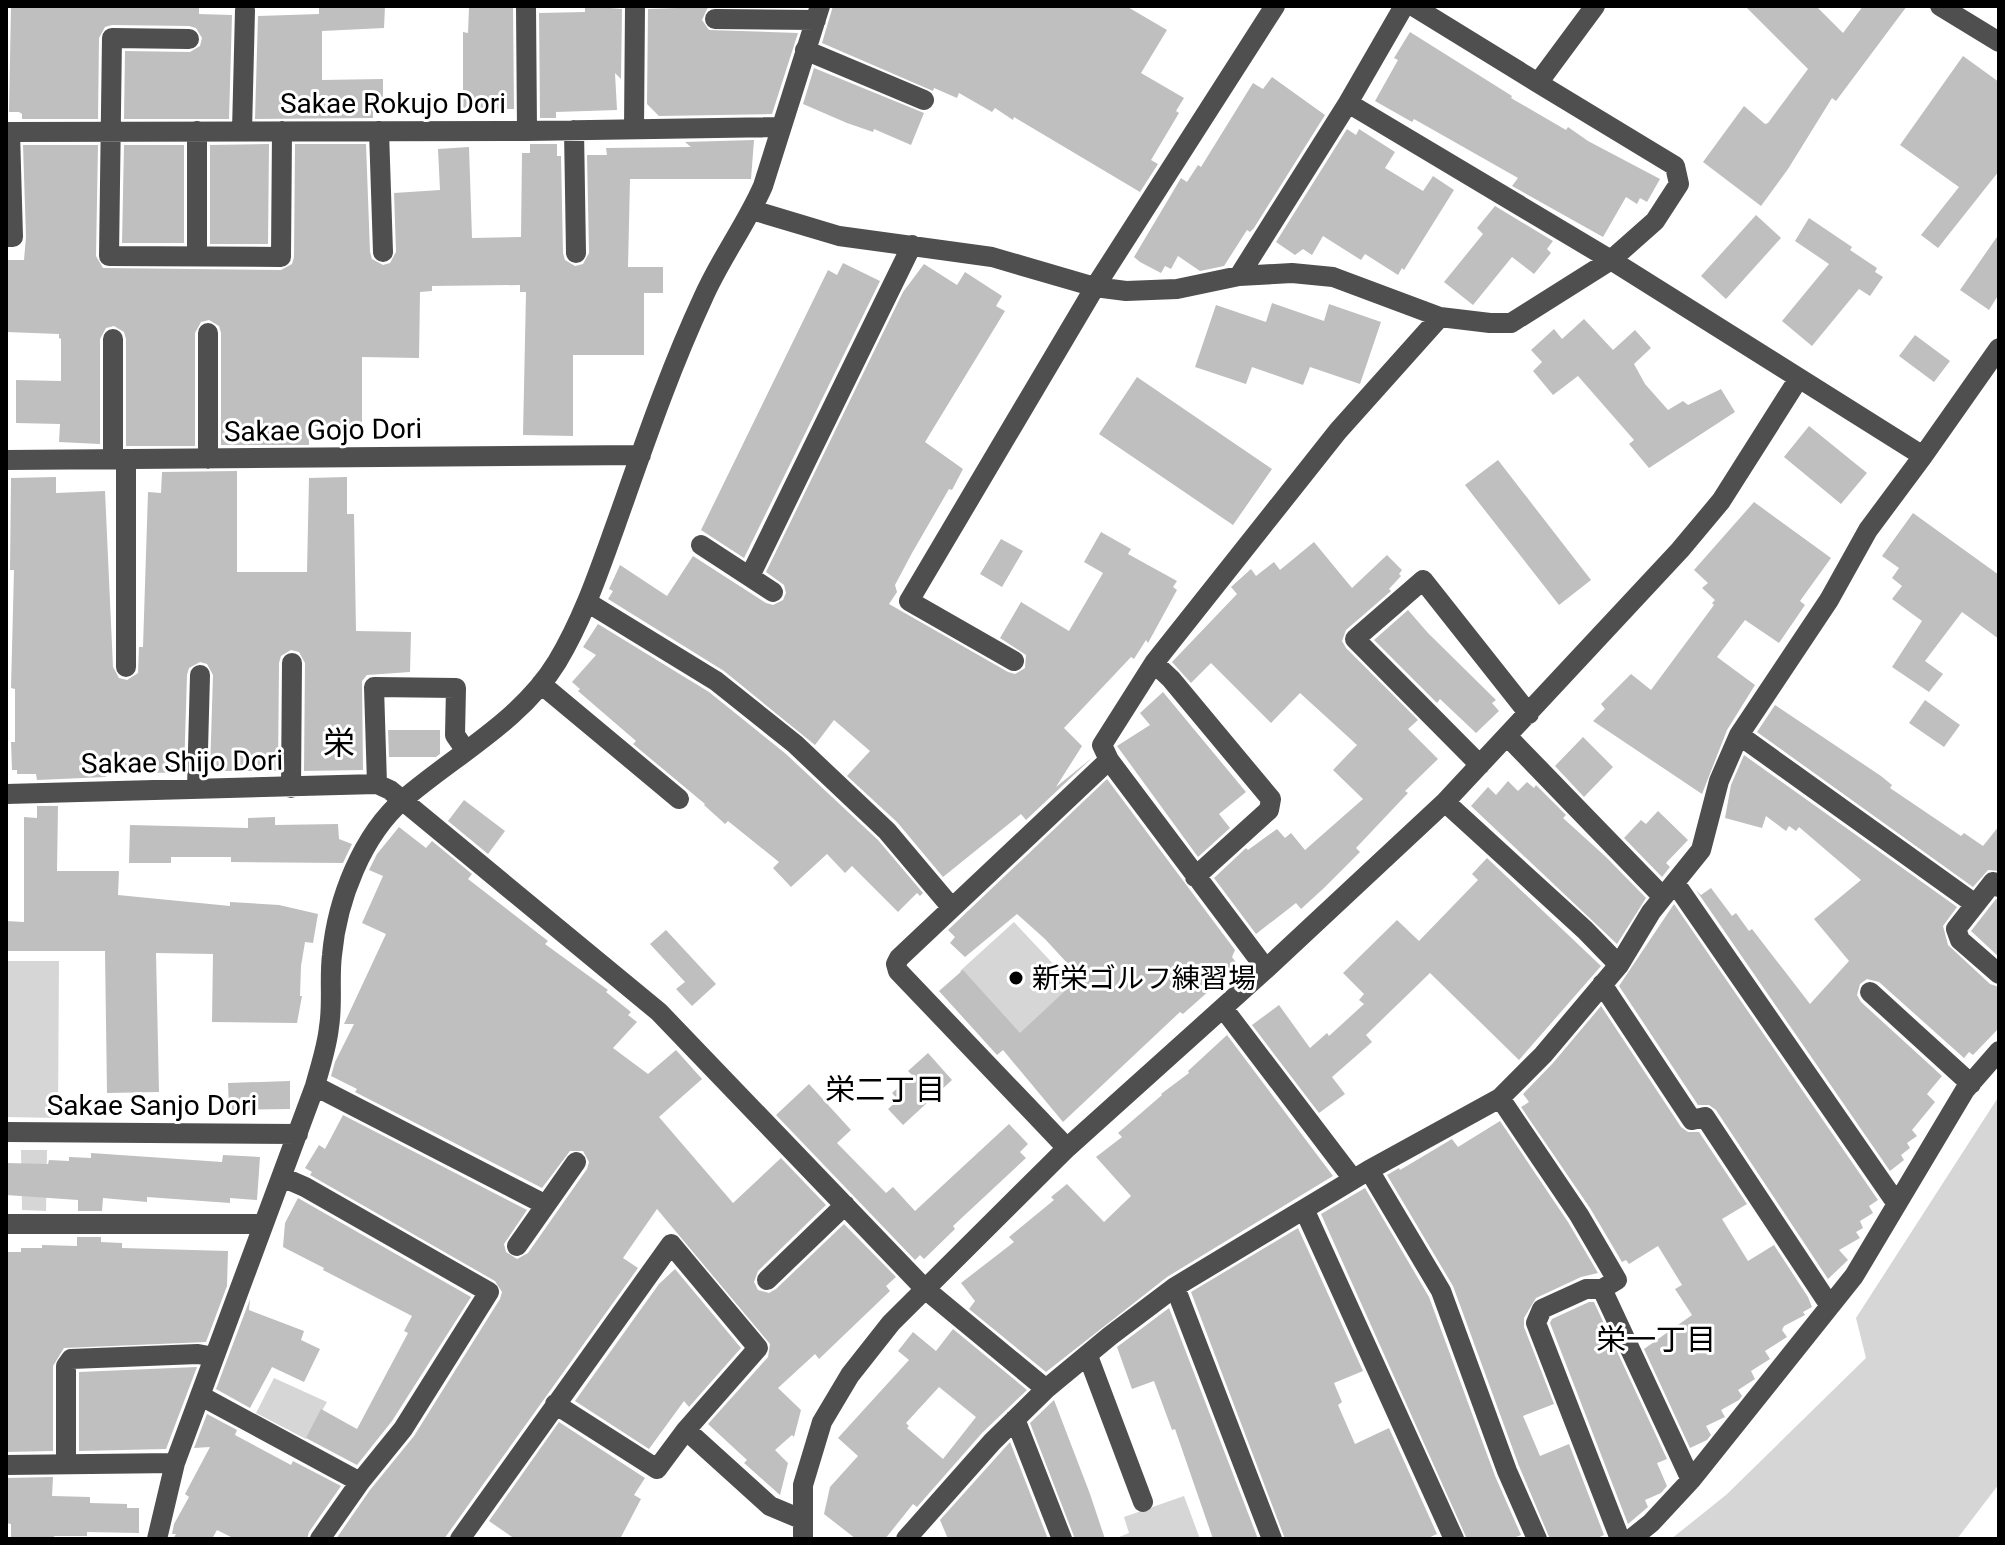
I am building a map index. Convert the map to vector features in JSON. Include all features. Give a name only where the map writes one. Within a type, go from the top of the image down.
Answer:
[{"type":"street","points":[[526,6],[527,131]]},
{"type":"street","points":[[1014,661],[909,601],[1095,287],[1275,6]]},
{"type":"street","points":[[1239,276],[1348,103],[1404,6]]},
{"type":"street","points":[[752,210],[839,236],[992,257],[1095,287],[1126,291],[1177,289],[1239,276],[1292,273],[1333,277],[1440,317],[1511,323],[1611,260],[1655,221],[1679,184],[1675,166],[1413,6]]},
{"type":"street","points":[[1538,83],[1595,6]]},
{"type":"street","points":[[1940,6],[1999,42]]},
{"type":"street","points":[[634,129],[635,7]]},
{"type":"street","points":[[242,131],[245,10]]},
{"type":"street","points":[[157,1539],[175,1463],[315,1086],[330,1027],[332,954],[338,916],[366,848],[376,830],[402,800],[509,717],[541,684],[556,663],[587,602],[703,297],[763,186],[818,13],[715,19]]},
{"type":"street","points":[[189,39],[112,38],[109,256],[281,257],[282,131]]},
{"type":"street","points":[[805,50],[924,100]]},
{"type":"street","points":[[1348,103],[1611,260],[1923,456]]},
{"type":"street","name":"Sakae Rokujo Dori","points":[[8,132],[780,127]]},
{"type":"street","points":[[574,130],[576,253]]},
{"type":"street","points":[[197,131],[197,256]]},
{"type":"street","points":[[379,131],[383,252]]},
{"type":"street","points":[[6,237],[13,237],[8,132]]},
{"type":"street","points":[[750,576],[912,245]]},
{"type":"street","points":[[1266,969],[1109,760],[1102,745],[1154,663],[1338,431],[1440,317]]},
{"type":"street","points":[[208,333],[208,459]]},
{"type":"street","points":[[113,339],[126,667]]},
{"type":"street","points":[[906,1539],[1015,1419],[1110,1336],[1175,1287],[1361,1175],[1500,1098],[1543,1055],[1619,965],[1651,912],[1701,850],[1719,781],[1739,735],[1829,600],[1868,530],[1999,348]]},
{"type":"street","points":[[802,1529],[803,1485],[822,1422],[850,1375],[891,1323],[1067,1148],[1266,969],[1445,802],[1508,737],[1721,501],[1799,378]]},
{"type":"street","name":"Sakae Gojo Dori","points":[[6,460],[641,455]]},
{"type":"street","points":[[701,545],[773,592]]},
{"type":"street","points":[[1480,765],[1355,639],[1423,580],[1529,714]]},
{"type":"street","points":[[587,602],[716,681],[795,744],[887,831],[952,908]]},
{"type":"street","points":[[291,788],[292,663]]},
{"type":"street","points":[[1154,663],[1171,679],[1271,799],[1269,810],[1195,877]]},
{"type":"street","points":[[197,788],[200,675]]},
{"type":"street","points":[[541,684],[679,799]]},
{"type":"street","points":[[466,751],[455,735],[456,688],[374,687],[377,784],[390,790],[659,1012],[925,1289],[1046,1389]]},
{"type":"street","points":[[1739,735],[1975,904]]},
{"type":"street","points":[[1508,737],[1669,890],[1897,1204]]},
{"type":"street","points":[[1067,1148],[898,971],[896,964],[1109,760]]},
{"type":"street","name":"Sakae Shijo Dori","points":[[6,794],[377,784]]},
{"type":"street","points":[[1445,802],[1619,965]]},
{"type":"street","points":[[1999,887],[1993,882],[1956,929],[1960,940],[1999,974]]},
{"type":"street","points":[[1602,984],[1692,1120],[1705,1117],[1830,1306]]},
{"type":"street","points":[[1870,992],[1971,1084]]},
{"type":"street","points":[[1223,1008],[1361,1175],[1441,1291],[1507,1471],[1537,1539]]},
{"type":"street","points":[[1631,1539],[1651,1523],[1691,1480],[1854,1276],[1971,1084],[1999,1051]]},
{"type":"street","points":[[315,1086],[546,1205]]},
{"type":"street","points":[[1500,1098],[1579,1215],[1617,1280],[1602,1289],[1586,1289],[1542,1309],[1536,1323],[1620,1539]]},
{"type":"street","name":"Sakae Sanjo Dori","points":[[6,1132],[298,1134]]},
{"type":"street","points":[[517,1246],[576,1162]]},
{"type":"street","points":[[282,1177],[305,1187],[489,1292],[403,1429],[360,1482],[320,1539]]},
{"type":"street","points":[[767,1280],[845,1205]]},
{"type":"street","points":[[1304,1209],[1454,1539]]},
{"type":"street","points":[[6,1224],[263,1224]]},
{"type":"street","points":[[460,1539],[555,1404],[671,1244],[758,1348],[686,1430],[657,1469],[555,1404]]},
{"type":"street","points":[[1175,1287],[1272,1539]]},
{"type":"street","points":[[1602,1289],[1691,1480]]},
{"type":"street","points":[[66,1464],[66,1366],[71,1359],[198,1354],[214,1357]]},
{"type":"street","points":[[1088,1356],[1143,1502]]},
{"type":"street","points":[[201,1396],[360,1482]]},
{"type":"street","points":[[1015,1419],[1062,1539]]},
{"type":"street","points":[[686,1430],[770,1506],[802,1529]]},
{"type":"street","points":[[6,1465],[175,1463]]},
{"type":"street","points":[[923,1518],[932,1539]]},
{"type":"shaded area","name":"新栄ゴルフ練習場","points":[[1014,922],[1073,985],[1019,1035],[960,971]]},
{"type":"shaded area","points":[[6,961],[59,961],[58,1118],[6,1117]]},
{"type":"shaded area","points":[[1999,1096],[1999,1484],[1957,1539],[1671,1539],[1726,1495],[1866,1358],[1856,1318]]},
{"type":"shaded area","points":[[21,1150],[47,1150],[46,1211],[22,1210]]},
{"type":"shaded area","points":[[274,1378],[327,1402],[306,1439],[256,1413]]},
{"type":"shaded area","points":[[1184,1496],[1200,1539],[1114,1539],[1129,1533],[1124,1517]]},
{"type":"building","points":[[11,6],[199,6],[199,14],[232,15],[229,119],[124,119],[125,51],[190,52],[200,46],[202,38],[196,28],[189,26],[112,25],[105,27],[99,38],[98,119],[22,119],[19,112],[9,112]]},
{"type":"building","points":[[319,6],[385,6],[384,28],[322,31],[322,80],[383,79],[383,107],[373,107],[373,118],[255,119],[258,16],[319,14]]},
{"type":"building","points":[[513,6],[514,109],[463,110],[463,32],[468,33],[469,7]]},
{"type":"building","points":[[585,6],[622,9],[621,79],[615,73],[617,110],[556,112],[556,118],[540,118],[539,13],[585,12]]},
{"type":"building","points":[[833,6],[1126,6],[1167,30],[1141,73],[1184,98],[1176,111],[1179,113],[1151,160],[1158,164],[1140,192],[995,108],[992,112],[959,93],[957,98],[934,88],[933,91],[822,43]]},
{"type":"building","points":[[1745,6],[1816,6],[1843,33],[1863,6],[1907,6],[1836,101],[1832,98],[1761,206],[1703,162],[1744,106],[1765,124],[1768,123],[1808,69]]},
{"type":"building","points":[[708,7],[702,20],[709,30],[798,33],[772,114],[659,116],[647,104],[648,9]]},
{"type":"building","points":[[1410,32],[1511,98],[1660,179],[1647,202],[1640,198],[1637,204],[1626,197],[1603,237],[1512,186],[1518,178],[1414,119],[1412,122],[1375,101],[1398,60],[1394,58]]},
{"type":"building","points":[[1963,56],[1999,82],[1999,171],[1938,248],[1921,235],[1959,187],[1900,145]]},
{"type":"building","points":[[814,68],[924,113],[911,145],[803,104]]},
{"type":"building","points":[[1272,77],[1325,115],[1254,228],[1250,232],[1247,230],[1224,266],[1200,271],[1178,256],[1171,269],[1165,266],[1161,273],[1140,262],[1134,257],[1181,178],[1187,182],[1198,165],[1201,167],[1253,83],[1263,89]]},
{"type":"building","points":[[1347,129],[1356,135],[1359,129],[1395,152],[1385,168],[1423,191],[1433,176],[1454,190],[1398,275],[1365,254],[1361,260],[1323,236],[1312,255],[1303,249],[1295,255],[1276,242]]},
{"type":"building","points":[[754,140],[751,179],[630,179],[628,267],[663,267],[663,293],[644,293],[644,355],[573,355],[573,436],[523,435],[526,292],[520,292],[520,285],[432,286],[432,291],[420,292],[419,358],[362,357],[362,426],[309,426],[309,445],[221,445],[221,333],[219,326],[209,320],[201,322],[195,333],[195,446],[126,446],[126,339],[124,332],[114,326],[106,328],[100,339],[100,444],[59,442],[60,424],[16,423],[16,380],[61,381],[59,334],[6,332],[6,260],[24,260],[23,145],[98,145],[96,256],[103,268],[281,270],[292,264],[294,257],[295,144],[366,144],[370,252],[372,259],[383,265],[390,263],[396,252],[394,193],[440,190],[438,149],[469,147],[472,238],[521,237],[522,153],[530,153],[530,144],[557,144],[557,156],[561,156],[563,253],[565,260],[575,266],[583,264],[589,253],[587,155],[607,155],[606,148],[691,147],[685,142]]},
{"type":"building","points":[[269,144],[268,244],[210,244],[210,145]]},
{"type":"building","points":[[124,145],[184,145],[184,243],[122,243]]},
{"type":"building","points":[[1495,206],[1553,241],[1547,249],[1551,253],[1534,274],[1512,257],[1473,305],[1444,282],[1483,234],[1477,228]]},
{"type":"building","points":[[1756,215],[1781,238],[1726,299],[1701,276]]},
{"type":"building","points":[[1809,218],[1852,247],[1850,250],[1877,268],[1875,272],[1883,277],[1870,296],[1859,289],[1812,346],[1782,321],[1829,264],[1795,241]]},
{"type":"building","points":[[1999,234],[1999,294],[1989,310],[1960,290]]},
{"type":"building","points":[[843,263],[880,281],[744,558],[701,530],[828,270],[837,275]]},
{"type":"building","points":[[924,264],[957,285],[965,272],[1002,296],[996,306],[1005,311],[925,442],[963,469],[912,553],[889,604],[1015,674],[1025,668],[1026,655],[1000,638],[1021,602],[1069,631],[1103,573],[1084,562],[1101,532],[1131,549],[1128,554],[1177,581],[1173,587],[1177,590],[1148,643],[1146,640],[1134,659],[1131,657],[1064,728],[1082,746],[1056,787],[1093,757],[1026,820],[1021,814],[943,877],[897,822],[847,776],[870,751],[834,720],[815,745],[724,671],[608,599],[620,565],[667,596],[693,556],[766,603],[773,605],[783,600],[786,593],[784,585],[766,572],[903,292]]},
{"type":"building","points":[[1272,303],[1324,321],[1329,304],[1381,322],[1360,384],[1310,367],[1303,385],[1252,367],[1246,384],[1195,367],[1216,305],[1266,322]]},
{"type":"building","points":[[1584,319],[1613,350],[1635,330],[1651,348],[1634,364],[1645,384],[1668,410],[1683,401],[1688,405],[1721,389],[1735,412],[1649,468],[1629,444],[1634,440],[1578,376],[1553,395],[1533,371],[1542,362],[1531,350],[1554,329],[1562,339]]},
{"type":"building","points":[[1915,335],[1950,361],[1934,382],[1899,356]]},
{"type":"building","points":[[1137,377],[1272,469],[1233,525],[1099,434]]},
{"type":"building","points":[[1809,426],[1867,473],[1841,504],[1784,457]]},
{"type":"building","points":[[1498,460],[1591,580],[1559,605],[1465,485]]},
{"type":"building","points":[[237,471],[237,572],[307,572],[309,478],[347,477],[347,514],[354,514],[356,631],[411,632],[410,672],[367,675],[362,681],[363,770],[304,771],[305,663],[299,652],[291,650],[281,656],[279,663],[278,771],[210,771],[213,675],[207,664],[200,662],[189,668],[187,675],[184,773],[106,772],[106,777],[37,780],[36,774],[17,774],[17,770],[12,770],[11,742],[15,742],[15,689],[11,688],[14,570],[10,570],[11,478],[56,477],[56,493],[105,491],[113,667],[119,678],[127,680],[138,673],[139,647],[143,647],[148,492],[161,493],[162,472]]},
{"type":"building","points":[[1754,502],[1831,558],[1800,601],[1805,605],[1779,643],[1745,620],[1717,657],[1755,685],[1727,730],[1702,794],[1593,721],[1605,709],[1601,704],[1631,674],[1651,690],[1714,605],[1715,600],[1702,588],[1708,583],[1694,570]]},
{"type":"building","points":[[1913,513],[1999,575],[1999,639],[1962,612],[1925,661],[1943,674],[1929,692],[1892,667],[1922,621],[1892,599],[1902,586],[1892,578],[1899,568],[1882,556]]},
{"type":"building","points":[[1001,539],[1023,551],[1002,587],[980,574]]},
{"type":"building","points":[[1314,542],[1352,588],[1387,555],[1402,570],[1401,576],[1389,589],[1391,591],[1346,630],[1342,641],[1418,720],[1408,729],[1438,759],[1405,791],[1408,793],[1356,848],[1360,852],[1324,888],[1301,909],[1296,903],[1256,934],[1214,878],[1246,848],[1248,850],[1277,829],[1285,838],[1291,833],[1305,850],[1363,799],[1333,770],[1357,745],[1300,693],[1271,723],[1211,663],[1191,683],[1172,662],[1237,594],[1231,587],[1251,569],[1256,576],[1274,562],[1280,570]]},
{"type":"building","points":[[1408,610],[1496,700],[1492,703],[1499,711],[1476,733],[1440,699],[1437,703],[1374,640]]},
{"type":"building","points":[[598,624],[709,692],[786,754],[878,840],[923,893],[920,896],[917,893],[898,912],[852,866],[845,873],[827,854],[791,887],[773,868],[779,862],[728,821],[725,824],[633,744],[636,741],[578,691],[580,689],[572,682],[596,655],[583,647]]},
{"type":"building","points":[[1163,692],[1246,792],[1219,814],[1230,828],[1198,857],[1117,746],[1150,725],[1140,713]]},
{"type":"building","points":[[1925,700],[1960,725],[1944,747],[1909,723]]},
{"type":"building","points":[[1775,705],[1881,776],[1892,785],[1890,788],[1961,836],[1964,833],[1983,846],[1999,826],[1999,871],[1988,870],[1973,887],[1757,732]]},
{"type":"building","points":[[388,730],[440,730],[440,754],[436,757],[389,757]]},
{"type":"building","points":[[1583,737],[1613,767],[1584,797],[1555,766]]},
{"type":"building","points":[[1744,755],[1957,907],[1943,926],[1948,945],[1990,984],[1999,987],[1999,1028],[1973,1055],[1969,1052],[1964,1058],[1879,982],[1867,979],[1860,984],[1857,995],[1861,1002],[1942,1076],[1927,1094],[1935,1102],[1912,1130],[1917,1136],[1907,1143],[1910,1148],[1901,1155],[1904,1160],[1890,1171],[1696,890],[1701,895],[1711,888],[1732,916],[1736,913],[1749,931],[1752,929],[1810,1004],[1849,961],[1814,919],[1861,880],[1799,827],[1796,831],[1789,826],[1786,831],[1766,816],[1762,828],[1725,818],[1731,785]]},
{"type":"building","points":[[1107,779],[1235,950],[1232,957],[1238,965],[1183,1014],[1180,1012],[1063,1122],[1003,1050],[997,1055],[939,991],[963,970],[1020,1033],[1080,977],[1017,914],[965,957],[950,943],[955,937],[948,930]]},
{"type":"building","points":[[1508,781],[1518,791],[1527,782],[1534,788],[1536,785],[1566,815],[1563,818],[1646,898],[1617,944],[1471,806],[1488,787],[1496,795]]},
{"type":"building","points":[[464,800],[505,831],[488,854],[448,821]]},
{"type":"building","points":[[37,806],[58,806],[57,871],[119,871],[118,895],[230,906],[230,902],[279,905],[318,914],[313,943],[305,942],[297,1023],[212,1022],[213,954],[156,953],[159,1092],[107,1093],[105,951],[6,951],[6,921],[24,922],[24,817],[37,818]]},
{"type":"building","points":[[1658,811],[1688,840],[1666,863],[1670,867],[1662,877],[1624,838],[1641,820],[1646,824]]},
{"type":"building","points":[[275,817],[275,825],[338,824],[339,839],[352,844],[343,863],[231,862],[231,857],[171,857],[171,863],[129,863],[130,825],[248,828],[248,818]]},
{"type":"building","points":[[399,827],[426,848],[432,841],[472,874],[468,879],[548,941],[545,944],[608,990],[606,992],[631,1012],[628,1015],[637,1022],[613,1048],[648,1074],[676,1050],[702,1079],[659,1117],[733,1203],[781,1158],[826,1205],[758,1271],[754,1282],[758,1290],[769,1293],[776,1289],[844,1224],[896,1277],[886,1286],[890,1291],[819,1359],[815,1354],[778,1388],[801,1410],[794,1437],[792,1435],[775,1450],[788,1463],[780,1495],[744,1463],[747,1460],[708,1424],[768,1357],[770,1344],[657,1209],[623,1258],[638,1268],[444,1539],[336,1539],[370,1490],[414,1436],[502,1292],[495,1281],[310,1175],[312,1172],[305,1168],[319,1145],[325,1149],[343,1115],[527,1210],[504,1244],[506,1252],[517,1259],[528,1253],[589,1162],[583,1151],[570,1151],[542,1188],[355,1092],[357,1089],[331,1076],[354,1024],[344,1024],[386,934],[362,923],[383,876],[369,870],[377,854]]},
{"type":"building","points":[[1487,858],[1601,966],[1519,1060],[1430,973],[1366,1035],[1372,1042],[1332,1077],[1345,1094],[1319,1113],[1252,1025],[1279,1005],[1310,1048],[1327,1033],[1329,1036],[1364,1004],[1359,1000],[1364,994],[1343,973],[1397,920],[1419,941],[1478,880],[1472,874]]},
{"type":"building","points":[[1996,899],[1999,900],[1999,957],[1971,931]]},
{"type":"building","points":[[1674,904],[1878,1200],[1869,1206],[1873,1213],[1860,1221],[1863,1228],[1856,1232],[1860,1238],[1839,1250],[1848,1260],[1828,1279],[1716,1110],[1709,1105],[1698,1105],[1619,986]]},
{"type":"building","points":[[666,930],[716,984],[692,1006],[676,989],[685,982],[650,944]]},
{"type":"building","points":[[1601,1006],[1681,1127],[1688,1132],[1699,1132],[1747,1204],[1722,1219],[1748,1261],[1774,1245],[1812,1307],[1803,1312],[1805,1315],[1784,1326],[1782,1330],[1787,1337],[1765,1351],[1770,1359],[1751,1371],[1755,1379],[1738,1390],[1742,1396],[1739,1400],[1721,1410],[1725,1417],[1706,1426],[1711,1435],[1707,1440],[1690,1448],[1644,1349],[1692,1315],[1675,1289],[1682,1285],[1658,1246],[1629,1264],[1626,1260],[1622,1262],[1590,1208],[1521,1107],[1529,1102],[1523,1094]]},
{"type":"building","points":[[1227,1035],[1333,1176],[1167,1277],[1046,1372],[969,1309],[975,1301],[961,1283],[1014,1242],[1009,1237],[1054,1200],[1051,1197],[1067,1184],[1104,1222],[1131,1196],[1096,1157],[1122,1137],[1118,1133],[1189,1073]]},
{"type":"building","points":[[928,1053],[952,1080],[903,1125],[888,1109],[898,1100],[892,1093],[912,1075],[908,1071]]},
{"type":"building","points":[[290,1081],[290,1109],[229,1110],[228,1083]]},
{"type":"building","points":[[809,1084],[851,1130],[837,1143],[886,1193],[893,1187],[915,1211],[1009,1124],[1028,1144],[1020,1152],[1026,1158],[953,1226],[955,1229],[924,1259],[920,1255],[915,1260],[776,1115]]},
{"type":"building","points":[[1500,1121],[1568,1222],[1598,1273],[1581,1277],[1536,1298],[1524,1318],[1524,1327],[1554,1404],[1523,1416],[1540,1456],[1569,1444],[1604,1535],[1595,1539],[1550,1539],[1519,1466],[1453,1286],[1387,1175],[1452,1139],[1458,1147]]},
{"type":"building","points":[[91,1153],[222,1162],[223,1155],[260,1157],[257,1200],[230,1198],[230,1203],[147,1197],[147,1202],[103,1198],[102,1211],[78,1211],[78,1200],[6,1195],[6,1163],[48,1164],[49,1160],[69,1161],[69,1157],[91,1158]]},
{"type":"building","points":[[1365,1188],[1429,1297],[1495,1476],[1521,1535],[1511,1539],[1467,1539],[1321,1214]]},
{"type":"building","points":[[298,1198],[471,1297],[392,1421],[357,1465],[306,1438],[321,1409],[357,1429],[408,1333],[404,1331],[412,1316],[283,1247],[285,1223]]},
{"type":"building","points":[[1298,1228],[1363,1371],[1334,1383],[1342,1402],[1338,1405],[1355,1444],[1389,1428],[1437,1534],[1426,1539],[1285,1539],[1191,1292]]},
{"type":"building","points":[[77,1237],[101,1237],[101,1242],[122,1243],[122,1248],[228,1251],[227,1286],[206,1342],[64,1348],[53,1366],[53,1451],[6,1452],[6,1252],[42,1248],[42,1245],[77,1246]]},
{"type":"building","points":[[675,1269],[741,1348],[689,1407],[684,1401],[649,1449],[575,1401],[659,1284]]},
{"type":"building","points":[[250,1299],[249,1310],[304,1331],[301,1340],[320,1349],[304,1382],[272,1367],[250,1408],[216,1389]]},
{"type":"building","points":[[1594,1302],[1667,1459],[1657,1463],[1667,1486],[1661,1493],[1645,1500],[1648,1507],[1628,1524],[1550,1323],[1552,1319]]},
{"type":"building","points":[[1169,1308],[1258,1539],[1213,1539],[1175,1429],[1172,1430],[1154,1381],[1132,1389],[1117,1347]]},
{"type":"building","points":[[953,1329],[1027,1390],[982,1433],[917,1507],[913,1504],[885,1539],[856,1539],[824,1514],[830,1487],[858,1456],[838,1438],[909,1360],[898,1351],[913,1332],[936,1351]],"holes":[[[939,1387],[976,1417],[943,1459],[907,1428],[906,1423]]]},
{"type":"building","points":[[197,1367],[166,1449],[79,1451],[79,1372]]},
{"type":"building","points":[[1054,1400],[1105,1539],[1075,1539],[1030,1423]]},
{"type":"building","points":[[207,1414],[237,1430],[235,1435],[291,1465],[293,1461],[341,1486],[307,1539],[235,1539],[217,1530],[212,1539],[173,1539],[176,1534],[172,1534],[174,1524],[189,1497],[185,1494],[210,1447],[194,1448]]},
{"type":"building","points":[[559,1422],[645,1478],[634,1495],[641,1499],[620,1539],[515,1539],[489,1521]]},
{"type":"building","points":[[1010,1442],[1048,1539],[948,1539],[940,1520]]},
{"type":"building","points":[[53,1477],[52,1496],[90,1497],[90,1503],[127,1504],[127,1508],[139,1508],[139,1533],[87,1532],[87,1536],[11,1539],[11,1524],[6,1523],[6,1478]]},
{"type":"place","name":"新栄ゴルフ練習場","points":[[1016,978]]},
{"type":"district","name":"栄","points":[[339,743]]},
{"type":"district","name":"栄二丁目","points":[[885,1089]]},
{"type":"district","name":"栄一丁目","points":[[1656,1339]]}]
